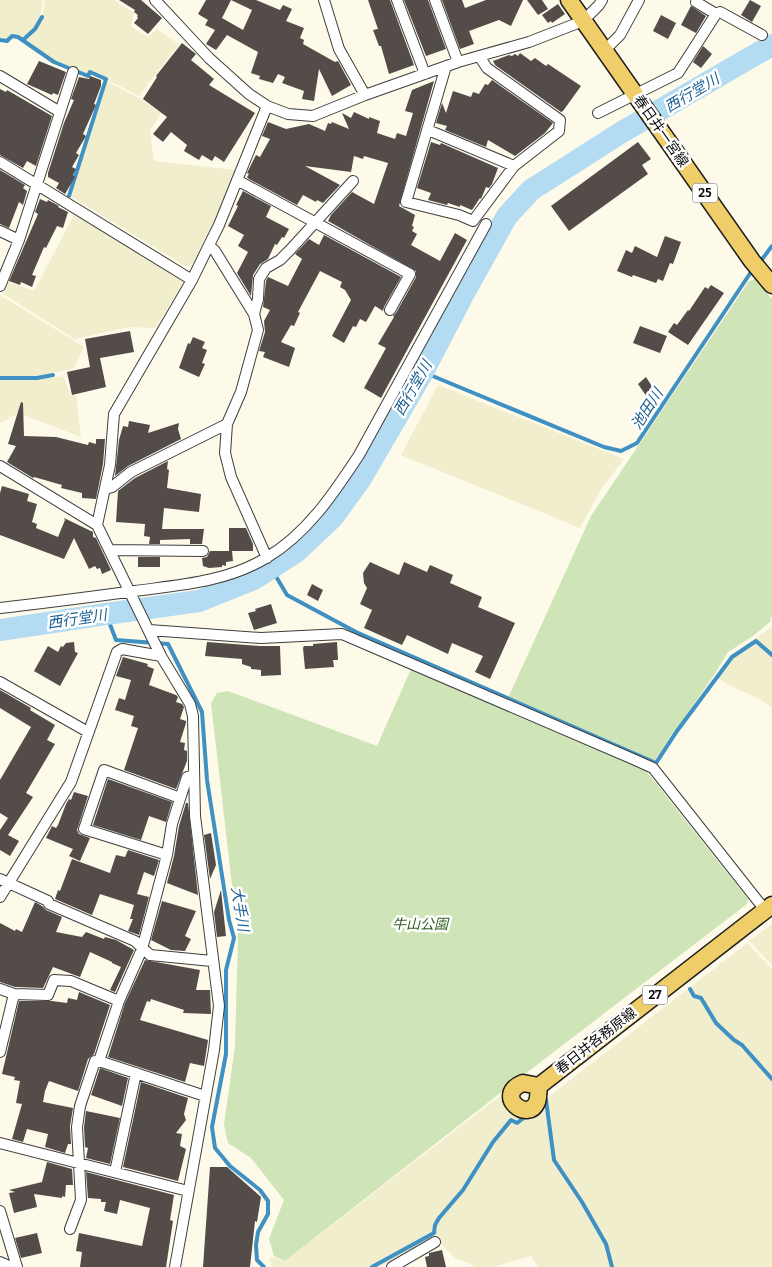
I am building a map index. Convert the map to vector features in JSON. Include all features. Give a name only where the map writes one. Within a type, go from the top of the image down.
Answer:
[{"type":"main road","name":"春日井一宮線","points":[[568,0],[766,278]]},
{"type":"main road","name":"春日井各務原線","points":[[538,1086],[769,908]]},
{"type":"street","points":[[155,0],[208,58],[248,94],[267,106],[288,114],[313,116],[446,66],[529,42],[583,21],[602,0]]},
{"type":"street","points":[[324,0],[339,49],[365,95]]},
{"type":"street","points":[[397,0],[425,74]]},
{"type":"street","points":[[435,0],[458,62]]},
{"type":"street","points":[[604,51],[620,35],[639,0]]},
{"type":"street","points":[[695,1],[716,14]]},
{"type":"street","points":[[598,113],[637,96],[678,73],[716,14],[720,12],[762,35]]},
{"type":"street","points":[[446,66],[406,202],[459,215],[472,221],[514,166],[558,131],[560,120],[487,68],[479,56]]},
{"type":"street","points":[[0,286],[19,240],[73,72]]},
{"type":"street","points":[[0,76],[60,112]]},
{"type":"street","points":[[97,525],[110,465],[114,414],[192,280],[209,245],[267,106]]},
{"type":"street","points":[[428,130],[514,166]]},
{"type":"street","points":[[0,162],[192,280]]},
{"type":"street","points":[[237,180],[410,274],[390,310]]},
{"type":"street","points":[[254,314],[260,278],[266,268],[280,260],[353,181]]},
{"type":"street","points":[[0,608],[204,582],[238,572],[266,558],[289,542],[311,521],[338,487],[359,455],[486,224]]},
{"type":"street","points":[[0,231],[19,240]]},
{"type":"street","points":[[209,245],[215,251],[254,314],[258,330],[241,392],[227,424],[225,452],[231,477],[266,558]]},
{"type":"street","points":[[105,488],[112,487],[131,472],[227,424]]},
{"type":"street","points":[[0,466],[97,525],[161,656],[190,704],[193,716],[195,816],[218,1006],[214,1050],[174,1267]]},
{"type":"street","points":[[109,550],[203,551]]},
{"type":"street","points":[[149,630],[260,638],[342,634],[633,759],[653,768],[769,908]]},
{"type":"street","points":[[0,897],[4,881],[71,782],[117,652],[122,649],[161,656]]},
{"type":"street","points":[[0,682],[88,732]]},
{"type":"street","points":[[166,855],[84,828],[104,770],[180,798]]},
{"type":"street","points":[[99,1061],[119,1000],[142,949],[180,798],[188,777],[194,775]]},
{"type":"street","points":[[4,881],[48,901],[49,904],[136,941],[150,955],[212,961]]},
{"type":"street","points":[[0,989],[14,994],[48,995],[54,980],[71,981],[119,1000]]},
{"type":"street","points":[[0,1052],[14,994]]},
{"type":"street","points":[[70,1229],[81,1200],[77,1127],[80,1106],[95,1061],[205,1096]]},
{"type":"street","points":[[115,1172],[136,1073]]},
{"type":"street","points":[[0,1143],[188,1191]]},
{"type":"street","points":[[0,1211],[16,1267]]},
{"type":"street","points":[[392,1267],[409,1263],[434,1242]]},
{"type":"street","points":[[0,1262],[11,1267]]},
{"type":"shaded area","points":[[0,0],[43,0],[40,17],[34,28],[23,39],[18,36],[11,36],[7,40],[0,39]]},
{"type":"shaded area","points":[[45,0],[115,0],[134,13],[131,26],[148,37],[157,29],[179,44],[139,96],[90,71],[88,75],[69,68],[25,41],[42,17]]},
{"type":"shaded area","points":[[106,81],[139,98],[161,113],[150,131],[154,161],[235,170],[214,221],[193,263],[187,267],[70,196]]},
{"type":"shaded area","points":[[74,215],[181,278],[182,283],[156,328],[128,327],[75,339],[3,294],[8,282],[34,291]]},
{"type":"shaded area","points":[[0,295],[84,347],[74,368],[36,377],[0,376]]},
{"type":"shaded area","points":[[63,376],[71,395],[76,396],[81,437],[19,413],[0,423],[0,380],[36,380]]},
{"type":"shaded area","points":[[438,385],[624,459],[601,489],[580,528],[401,455]]},
{"type":"shaded area","points":[[772,627],[772,708],[763,701],[725,683],[717,677],[730,656]]},
{"type":"shaded area","points":[[772,924],[772,965],[749,941]]},
{"type":"shaded area","points":[[747,943],[772,969],[772,1267],[538,1267],[531,1256],[492,1267],[475,1267],[455,1258],[433,1236],[379,1267],[272,1267],[269,1259],[272,1257],[285,1261],[500,1096],[520,1119]]},
{"type":"green space","name":"牛山公園","points":[[755,279],[772,299],[772,615],[770,622],[753,636],[728,652],[647,772],[748,899],[747,904],[285,1261],[274,1256],[269,1239],[284,1200],[251,1158],[228,1143],[224,1125],[235,1046],[238,937],[211,703],[217,693],[228,691],[377,746],[411,669],[503,709],[591,516],[749,281]]},
{"type":"building","points":[[119,0],[141,0],[162,18],[148,34],[134,23],[138,18],[138,15],[134,12],[135,10]]},
{"type":"building","points":[[206,0],[231,0],[256,0],[280,10],[283,5],[292,9],[286,21],[304,28],[300,38],[304,40],[303,44],[335,62],[338,61],[351,85],[332,96],[319,69],[314,101],[302,99],[304,91],[282,83],[285,77],[278,74],[273,83],[259,79],[260,76],[251,73],[258,52],[227,35],[216,50],[206,44],[215,30],[205,25],[208,20],[198,14]],"holes":[[[231,0],[252,10],[243,30],[222,18]]]},
{"type":"building","points":[[368,0],[390,0],[414,65],[389,74],[381,46],[379,46],[373,30],[378,29]]},
{"type":"building","points":[[404,0],[428,0],[446,49],[426,56]]},
{"type":"building","points":[[442,0],[462,0],[465,8],[486,0],[523,0],[511,26],[499,20],[469,31],[474,44],[460,49]]},
{"type":"building","points":[[527,0],[542,0],[548,9],[538,15]]},
{"type":"building","points":[[750,0],[761,6],[752,22],[741,15]]},
{"type":"building","points":[[558,4],[565,14],[552,23],[551,21],[548,23],[542,15]]},
{"type":"building","points":[[691,6],[706,16],[696,33],[681,25]]},
{"type":"building","points":[[661,15],[676,23],[668,39],[653,31]]},
{"type":"building","points":[[182,43],[196,54],[191,60],[214,79],[209,85],[255,113],[224,162],[215,156],[212,161],[202,155],[199,160],[184,151],[187,145],[171,132],[163,142],[153,134],[167,117],[143,99],[156,76]]},
{"type":"building","points":[[703,46],[712,54],[701,68],[693,62]]},
{"type":"building","points":[[520,53],[531,61],[535,58],[546,66],[548,64],[581,86],[563,111],[561,112],[495,65],[493,61],[509,55],[515,54],[518,56]]},
{"type":"building","points":[[39,61],[66,72],[58,95],[53,93],[52,95],[27,84]]},
{"type":"building","points":[[90,76],[101,80],[101,86],[94,104],[96,105],[83,134],[86,136],[76,153],[79,155],[72,167],[76,169],[73,175],[75,177],[65,194],[56,188],[59,183],[48,177],[48,173],[64,123],[74,100],[71,99],[79,77],[89,79]]},
{"type":"building","points":[[492,80],[553,123],[545,133],[515,156],[488,140],[486,147],[445,130],[447,126],[436,123],[442,103],[446,113],[453,91],[471,97],[473,92],[479,94],[485,84],[488,85]]},
{"type":"building","points":[[434,81],[399,206],[415,215],[412,231],[417,234],[411,245],[440,261],[455,233],[467,240],[381,398],[364,388],[386,348],[378,344],[416,277],[416,271],[328,221],[331,215],[352,192],[374,204],[388,163],[364,156],[363,159],[354,156],[351,172],[305,166],[340,185],[323,203],[317,200],[316,202],[303,195],[297,205],[249,179],[247,177],[249,174],[247,173],[256,155],[260,157],[270,139],[262,136],[268,122],[286,129],[309,124],[325,131],[328,123],[331,124],[332,122],[349,129],[342,113],[351,118],[354,112],[369,119],[369,117],[380,121],[377,133],[395,139],[397,133],[406,136],[413,113],[405,111],[412,90]]},
{"type":"building","points":[[0,89],[6,92],[7,90],[52,116],[36,166],[27,161],[23,168],[0,155]]},
{"type":"building","points":[[431,142],[440,145],[441,143],[498,168],[492,184],[489,188],[486,187],[481,199],[472,210],[460,205],[460,207],[448,203],[447,205],[428,200],[431,193],[417,188]]},
{"type":"building","points":[[638,142],[651,159],[642,165],[648,174],[569,231],[551,206]]},
{"type":"building","points":[[0,170],[25,185],[23,188],[27,191],[23,205],[19,202],[9,228],[0,224]]},
{"type":"building","points":[[243,191],[271,206],[266,217],[289,229],[284,238],[282,237],[277,245],[275,244],[268,259],[260,264],[253,275],[251,296],[237,273],[248,252],[238,246],[244,235],[228,226]]},
{"type":"building","points":[[40,199],[47,202],[48,200],[68,212],[63,228],[57,226],[46,248],[44,247],[32,275],[36,276],[32,287],[21,282],[20,285],[9,281],[38,214],[35,212]]},
{"type":"building","points":[[324,235],[401,277],[383,311],[375,306],[366,322],[360,319],[356,327],[353,326],[344,343],[332,336],[351,300],[345,290],[340,287],[342,282],[320,271],[298,312],[300,313],[294,326],[291,325],[281,342],[295,348],[289,367],[263,357],[265,352],[259,351],[265,332],[264,321],[270,310],[263,307],[266,281],[268,277],[288,286],[302,259],[295,254],[309,239],[319,245]]},
{"type":"building","points":[[665,236],[681,242],[673,264],[670,263],[663,281],[658,279],[656,283],[617,271],[626,250],[632,253],[635,246],[657,257]]},
{"type":"building","points":[[711,285],[724,293],[688,345],[668,332],[674,323],[677,325],[689,311],[705,287],[708,289]]},
{"type":"building","points":[[640,326],[667,336],[660,353],[633,343]]},
{"type":"building","points":[[130,331],[134,352],[100,358],[106,387],[72,395],[67,372],[90,367],[85,339]]},
{"type":"building","points":[[193,337],[205,342],[202,348],[207,350],[202,363],[205,364],[199,377],[179,368],[188,343],[190,344]]},
{"type":"building","points":[[646,377],[655,391],[647,397],[638,384]]},
{"type":"building","points":[[21,402],[23,403],[24,436],[56,437],[88,445],[89,442],[96,444],[96,439],[105,439],[103,464],[96,499],[82,498],[82,493],[61,488],[62,485],[33,478],[7,462],[16,446],[8,444]]},
{"type":"building","points":[[129,421],[150,425],[148,433],[179,423],[178,429],[181,439],[128,466],[115,476],[119,440],[123,426],[128,427]]},
{"type":"building","points":[[168,461],[167,488],[201,494],[199,512],[164,508],[162,529],[204,529],[202,544],[190,544],[190,539],[160,540],[160,544],[149,544],[150,537],[144,536],[145,524],[116,522],[118,491],[135,478]]},
{"type":"building","points":[[2,486],[29,494],[27,501],[37,504],[32,522],[37,524],[36,528],[58,537],[65,520],[64,518],[93,532],[93,537],[96,538],[111,570],[102,574],[100,568],[97,569],[95,566],[89,569],[74,538],[64,559],[0,535],[0,493]]},
{"type":"building","points":[[229,528],[246,528],[253,544],[253,551],[232,551],[233,561],[226,562],[226,566],[209,568],[203,566],[202,558],[207,557],[210,551],[229,551]]},
{"type":"building","points":[[138,557],[160,557],[160,567],[138,567]]},
{"type":"building","points":[[370,562],[399,575],[404,562],[427,572],[430,565],[453,575],[450,583],[482,597],[478,607],[515,623],[490,679],[475,672],[483,656],[452,643],[448,654],[407,635],[402,645],[364,628],[372,610],[360,604],[367,588],[364,583],[363,573]]},
{"type":"building","points":[[312,584],[323,590],[318,601],[307,595]]},
{"type":"building","points":[[271,604],[277,623],[254,630],[248,613]]},
{"type":"building","points":[[74,642],[75,652],[78,653],[60,686],[34,671],[48,646],[58,652],[61,646],[63,647],[66,643]]},
{"type":"building","points":[[207,642],[280,646],[281,675],[261,676],[261,670],[251,669],[251,667],[242,664],[242,659],[205,656]]},
{"type":"building","points":[[337,642],[338,660],[333,660],[334,667],[305,669],[304,646]]},
{"type":"building","points":[[123,657],[148,664],[147,666],[154,669],[149,685],[176,695],[178,697],[176,702],[184,707],[180,719],[186,721],[186,723],[180,742],[185,743],[184,750],[187,751],[187,761],[176,789],[124,770],[138,728],[131,726],[134,716],[115,710],[119,698],[125,700],[131,680],[116,676]]},
{"type":"building","points":[[0,690],[55,725],[47,740],[55,744],[26,793],[33,797],[8,835],[19,841],[10,856],[0,850],[0,830],[8,818],[0,813],[0,780],[31,727],[0,708]]},
{"type":"building","points":[[108,779],[172,802],[166,822],[149,816],[141,840],[93,825]]},
{"type":"building","points":[[74,792],[88,796],[77,830],[79,834],[90,838],[80,861],[69,856],[73,849],[46,838],[52,826],[56,828],[58,825],[66,804],[69,799],[71,800]]},
{"type":"building","points":[[186,803],[188,803],[198,895],[167,883]]},
{"type":"building","points":[[211,833],[216,865],[210,879],[204,835]]},
{"type":"building","points":[[128,850],[159,860],[154,876],[144,872],[137,894],[149,897],[139,935],[128,931],[133,919],[130,919],[134,905],[100,894],[92,915],[55,899],[72,859],[110,873],[116,855],[125,857]]},
{"type":"building","points":[[221,890],[226,936],[217,937],[214,912]]},
{"type":"building","points":[[162,901],[196,911],[185,936],[191,939],[185,951],[171,950],[151,940]]},
{"type":"building","points":[[35,902],[46,910],[62,917],[56,932],[82,937],[86,932],[104,939],[105,937],[116,940],[134,950],[115,992],[110,990],[121,967],[90,952],[80,977],[53,967],[43,988],[15,987],[0,982],[0,923],[15,931],[16,929],[22,932]]},
{"type":"building","points":[[145,960],[200,970],[196,990],[210,990],[211,1014],[183,1013],[184,1010],[151,999],[150,1002],[147,1001],[140,1020],[208,1040],[204,1066],[190,1063],[185,1082],[108,1057],[125,1003]]},
{"type":"building","points":[[79,992],[110,1005],[94,1054],[88,1059],[78,1091],[49,1081],[45,1091],[43,1102],[73,1108],[70,1126],[71,1144],[68,1144],[65,1153],[45,1147],[48,1134],[27,1129],[23,1142],[12,1139],[22,1104],[16,1103],[20,1081],[14,1080],[15,1077],[2,1074],[19,1001],[67,1003],[68,998],[77,1000]]},
{"type":"building","points":[[100,1068],[128,1078],[122,1106],[91,1095]]},
{"type":"building","points":[[141,1082],[188,1098],[184,1114],[186,1120],[176,1133],[182,1134],[180,1146],[186,1149],[178,1181],[123,1167]]},
{"type":"building","points":[[86,1111],[120,1118],[110,1164],[86,1158],[88,1148],[85,1147],[84,1127]]},
{"type":"building","points":[[47,1162],[72,1169],[73,1185],[66,1185],[65,1197],[62,1196],[62,1198],[34,1194],[37,1207],[14,1213],[9,1193],[15,1192],[9,1190],[42,1182]]},
{"type":"building","points":[[210,1167],[227,1167],[261,1197],[257,1222],[255,1221],[250,1267],[203,1267]]},
{"type":"building","points":[[86,1172],[174,1195],[170,1220],[173,1221],[166,1267],[80,1267],[82,1252],[76,1251],[79,1233],[142,1246],[150,1208],[120,1200],[117,1214],[104,1211],[106,1202],[101,1202],[101,1199],[88,1198]]},
{"type":"building","points":[[37,1233],[42,1253],[21,1258],[15,1238]]},
{"type":"building","points":[[442,1250],[446,1267],[427,1267],[425,1257],[429,1256],[429,1253]]},
{"type":"waterway","points":[[23,40],[35,29],[42,17]]},
{"type":"waterway","points":[[0,40],[7,41],[12,36],[18,37],[54,62],[88,76],[90,72],[106,79],[69,196]]},
{"type":"waterway","name":"西行堂川","points":[[0,630],[199,601],[254,579],[296,552],[333,517],[360,480],[423,372],[507,216],[531,190],[622,132],[772,45]]},
{"type":"waterway","name":"池田川","points":[[760,262],[772,246]]},
{"type":"waterway","name":"池田川","points":[[423,372],[604,447],[621,451],[637,443],[753,269]]},
{"type":"waterway","points":[[0,378],[37,378],[53,375]]},
{"type":"waterway","points":[[271,568],[287,595],[356,632],[656,763],[677,731],[732,657],[756,641],[772,655]]},
{"type":"waterway","name":"大手川","points":[[106,614],[116,640],[168,644],[202,712],[207,780],[229,920],[234,938],[226,970],[226,1054],[212,1127],[215,1148],[230,1166],[260,1190],[268,1201],[268,1214],[258,1232],[256,1245],[257,1260],[264,1267]]},
{"type":"waterway","points":[[690,989],[694,996],[701,998],[716,1023],[742,1045],[772,1079]]},
{"type":"waterway","points":[[546,1100],[554,1160],[582,1202],[606,1244],[612,1267]]},
{"type":"waterway","points":[[372,1267],[434,1233],[435,1225],[439,1218],[463,1190],[493,1142],[511,1120],[517,1123],[526,1116]]}]
